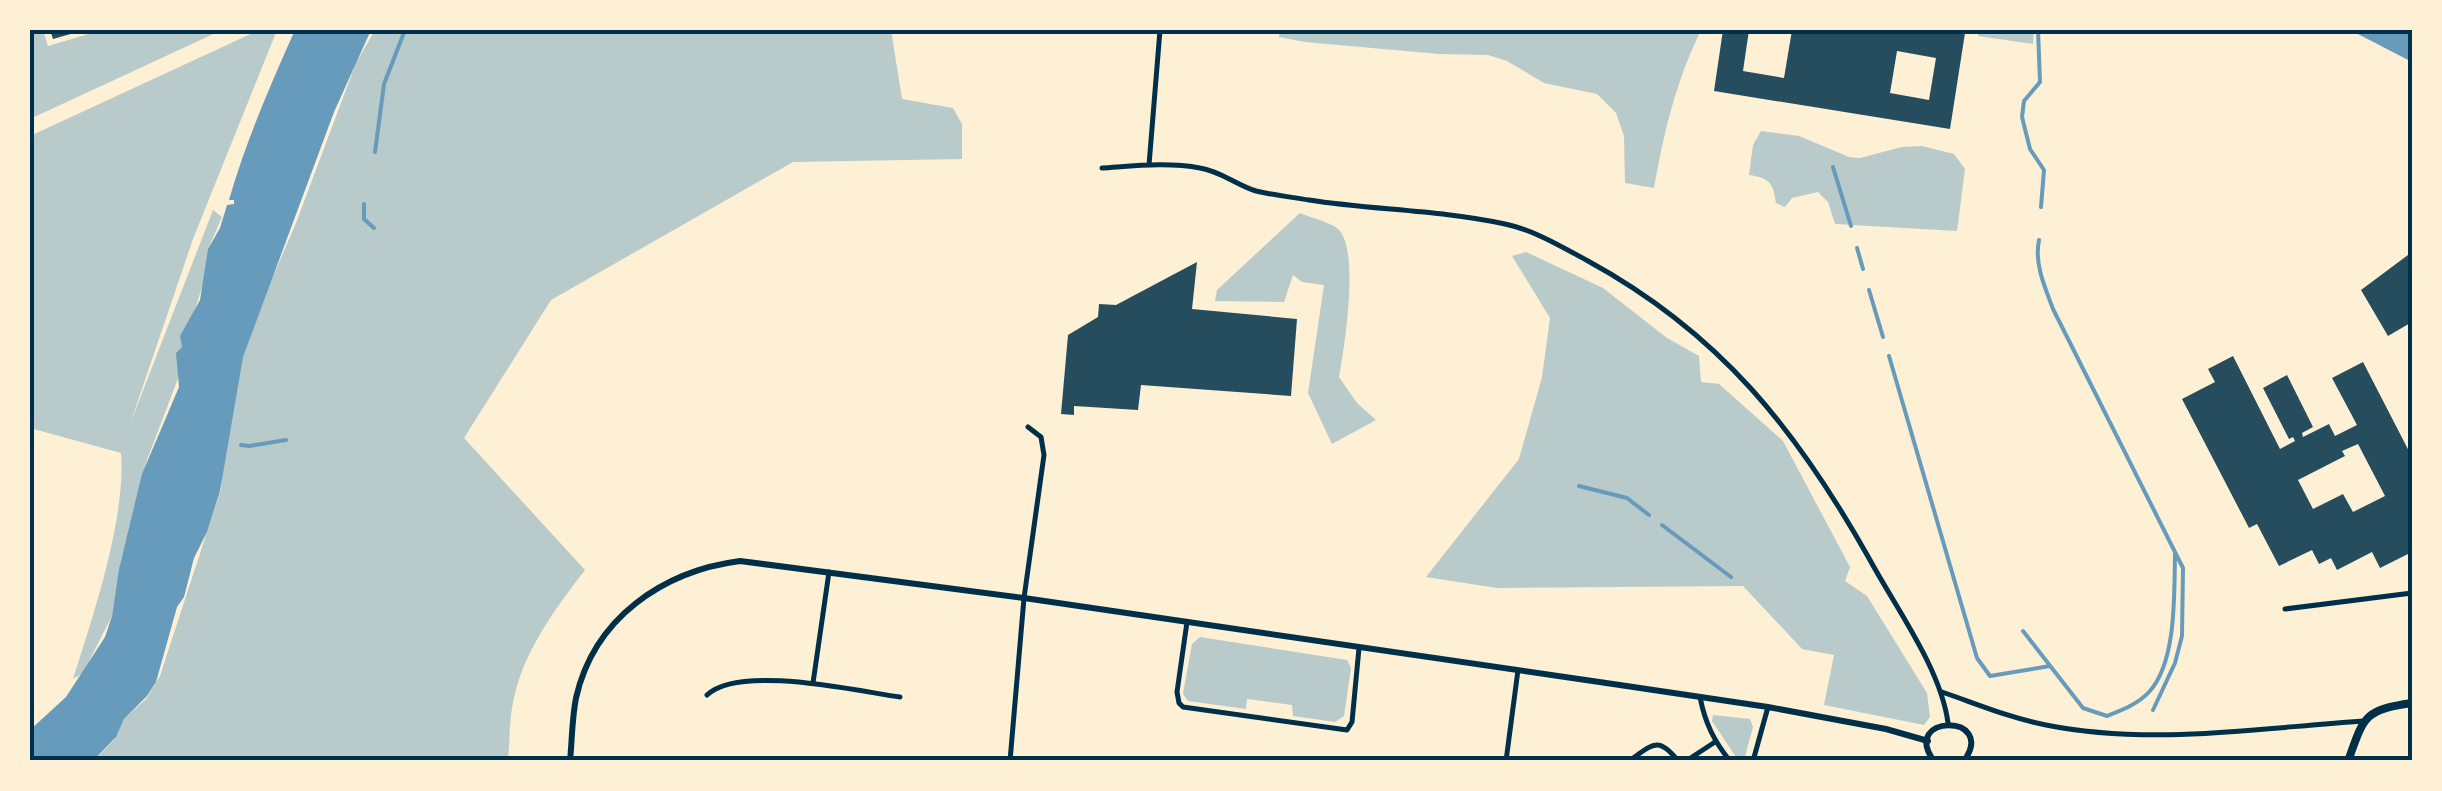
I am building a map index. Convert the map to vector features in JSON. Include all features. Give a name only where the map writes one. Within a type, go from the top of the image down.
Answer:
[{"type":"main road","points":[[2348,761],[2363,721],[2377,710],[2412,703]]},
{"type":"street","points":[[1148,164],[1160,30]]},
{"type":"street","points":[[1102,168],[1148,164],[1202,168],[1254,190],[1312,201],[1508,224],[1546,238],[1618,278],[1684,323],[1761,396],[1827,487],[1942,692],[1948,724]]},
{"type":"street","points":[[1010,761],[1024,598],[1044,455],[1040,437],[1028,427]]},
{"type":"street","points":[[570,761],[576,698],[602,640],[641,597],[677,576],[727,563],[766,563],[1518,670],[1768,707],[1928,740]]},
{"type":"street","points":[[812,684],[828,572]]},
{"type":"street","points":[[2286,609],[2412,593]]},
{"type":"street","points":[[1186,622],[1178,692],[1183,707],[1347,730],[1352,722],[1359,648]]},
{"type":"street","points":[[1506,761],[1518,670]]},
{"type":"street","points":[[707,695],[714,688],[740,679],[812,684],[900,697]]},
{"type":"street","points":[[1942,692],[2046,726],[2155,736],[2363,721]]},
{"type":"street","points":[[1700,697],[1704,719],[1730,761]]},
{"type":"street","points":[[1753,761],[1768,707]]},
{"type":"street","points":[[1934,761],[1928,740],[1937,727],[1948,724],[1961,727],[1970,738],[1970,751],[1964,761]]},
{"type":"street","points":[[1686,761],[1716,742]]},
{"type":"street","points":[[1630,761],[1659,744],[1667,747],[1678,761]]},
{"type":"shaded area","points":[[30,30],[43,30],[48,46],[92,30],[222,30],[30,119]]},
{"type":"shaded area","points":[[259,30],[277,30],[193,239],[130,424],[213,210],[222,217],[208,249],[205,278],[183,347],[179,376],[147,460],[121,560],[112,616],[83,673],[73,679],[113,537],[121,453],[30,428],[30,136]]},
{"type":"shaded area","points":[[375,30],[891,30],[902,99],[953,108],[962,124],[962,159],[793,162],[551,300],[464,438],[585,570],[551,616],[524,667],[512,710],[508,759],[94,761],[114,740],[124,719],[146,699],[160,676],[221,489],[231,373],[296,223],[356,63]]},
{"type":"shaded area","points":[[1280,30],[1701,30],[1672,107],[1654,188],[1625,183],[1624,136],[1616,113],[1597,94],[1544,83],[1507,61],[1488,55],[1305,42],[1279,37]]},
{"type":"shaded area","points":[[1979,30],[2034,30],[2033,44],[1978,36]]},
{"type":"shaded area","points":[[1761,131],[1799,136],[1849,157],[1922,146],[1954,154],[1965,169],[1957,231],[1835,224],[1828,202],[1818,192],[1792,198],[1785,207],[1776,203],[1769,183],[1749,175],[1753,145]]},
{"type":"shaded area","points":[[1300,213],[1337,228],[1344,239],[1349,299],[1339,377],[1357,403],[1376,420],[1332,444],[1308,393],[1324,285],[1302,282],[1293,275],[1284,302],[1215,301],[1217,290]]},
{"type":"shaded area","points":[[1526,252],[1603,288],[1667,338],[1699,356],[1701,382],[1719,384],[1783,441],[1850,567],[1845,581],[1867,596],[1927,693],[1930,717],[1924,725],[1824,705],[1834,655],[1802,649],[1743,586],[1497,588],[1426,577],[1519,459],[1542,377],[1550,318],[1512,256]]},
{"type":"shaded area","points":[[1200,637],[1347,660],[1351,668],[1344,716],[1335,722],[1293,716],[1292,705],[1247,699],[1246,709],[1188,701],[1183,694],[1192,644]]},
{"type":"shaded area","points":[[1713,715],[1750,719],[1753,727],[1744,760],[1738,760],[1712,721]]},
{"type":"water","points":[[295,30],[371,30],[334,112],[243,357],[220,491],[194,558],[184,597],[177,607],[156,682],[124,719],[116,737],[93,761],[30,761],[30,730],[66,697],[105,637],[142,474],[179,387],[176,353],[182,347],[180,336],[200,300],[208,249],[227,205],[234,204],[234,200],[229,200],[243,156]]},
{"type":"water","points":[[2352,30],[2412,30],[2412,62],[2356,33]]},
{"type":"building","points":[[50,30],[81,30],[81,31],[53,39]]},
{"type":"building","points":[[1723,30],[1749,30],[1743,71],[1784,78],[1792,30],[1965,33],[1950,129],[1714,91]],"holes":[[[1897,51],[1936,58],[1929,100],[1890,93]]]},
{"type":"building","points":[[2412,252],[2412,322],[2388,336],[2361,290]]},
{"type":"building","points":[[1197,262],[1192,309],[1297,319],[1291,396],[1141,385],[1138,410],[1074,406],[1074,415],[1061,414],[1068,335],[1098,317],[1099,304],[1116,305]]},
{"type":"building","points":[[2233,356],[2280,449],[2295,441],[2293,437],[2289,439],[2263,388],[2287,375],[2313,427],[2302,433],[2303,437],[2329,424],[2335,436],[2357,425],[2332,378],[2363,362],[2412,457],[2412,552],[2380,568],[2372,552],[2337,570],[2331,558],[2319,564],[2312,550],[2279,566],[2257,524],[2249,528],[2182,399],[2215,382],[2208,369]],"holes":[[[2358,444],[2385,496],[2353,512],[2343,494],[2313,509],[2298,480],[2345,456],[2342,451]]]},
{"type":"waterway","points":[[375,152],[384,84],[405,30]]},
{"type":"waterway","points":[[2038,30],[2040,82],[2024,101],[2022,117],[2030,149],[2044,170],[2041,207]]},
{"type":"waterway","points":[[1833,167],[1851,226]]},
{"type":"waterway","points":[[364,204],[364,219],[374,228]]},
{"type":"waterway","points":[[2039,240],[2039,267],[2053,309],[2183,568],[2182,636],[2175,663],[2153,710]]},
{"type":"waterway","points":[[1857,248],[1863,269]]},
{"type":"waterway","points":[[1869,290],[1883,337]]},
{"type":"waterway","points":[[1889,356],[1977,658],[1990,676],[2050,666]]},
{"type":"waterway","points":[[241,445],[286,440]]},
{"type":"waterway","points":[[1579,486],[1627,498],[1649,515]]},
{"type":"waterway","points":[[1662,525],[1731,577]]},
{"type":"waterway","points":[[2023,631],[2083,708],[2107,716],[2130,706],[2149,692],[2165,663],[2174,607],[2175,554]]}]
